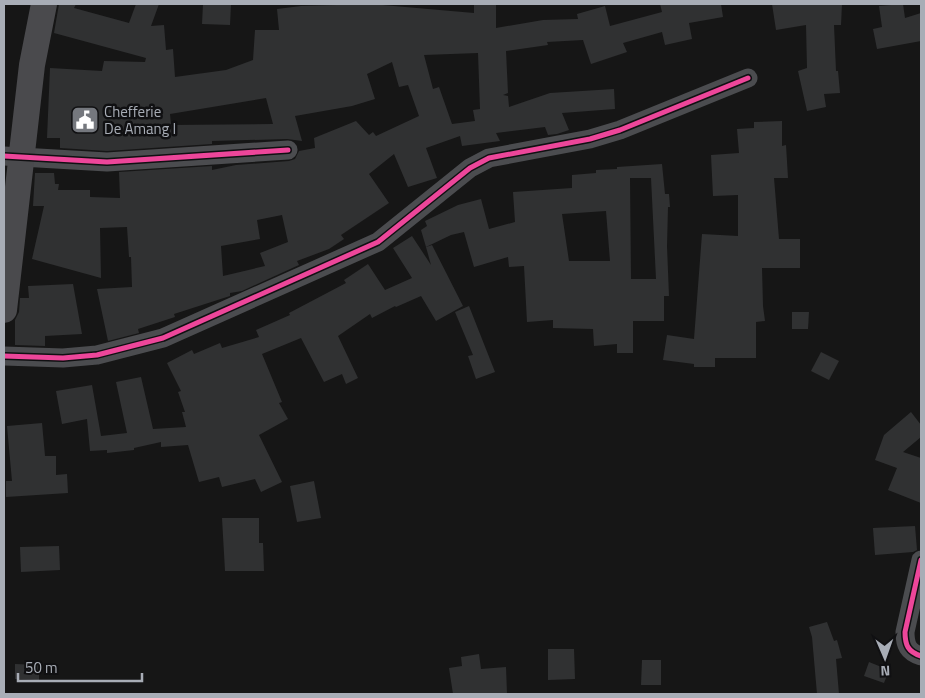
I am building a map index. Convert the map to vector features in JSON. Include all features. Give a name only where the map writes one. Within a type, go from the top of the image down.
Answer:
[{"type":"main road","points":[[4,310],[12,157],[44,4]]},
{"type":"street","points":[[4,356],[63,358],[97,355],[163,338],[378,242],[470,168],[489,158],[590,139],[620,130],[748,78]]},
{"type":"street","points":[[12,157],[107,162],[288,150]]},
{"type":"street","points":[[921,560],[905,637],[905,643],[910,652],[921,656]]},
{"type":"building","points":[[59,4],[76,4],[74,8],[129,23],[136,4],[159,4],[151,26],[164,25],[166,50],[173,49],[175,77],[226,70],[253,60],[255,30],[279,30],[277,9],[301,6],[371,4],[474,13],[474,4],[496,4],[496,28],[543,20],[578,19],[577,14],[605,6],[610,26],[662,12],[660,4],[721,4],[723,17],[689,23],[692,39],[665,45],[662,32],[623,43],[627,52],[591,64],[583,40],[547,42],[548,45],[506,51],[508,93],[503,95],[508,96],[509,107],[550,93],[614,89],[615,109],[562,113],[569,130],[557,134],[548,135],[545,127],[496,133],[500,141],[462,146],[460,136],[426,148],[437,178],[408,187],[394,154],[369,174],[389,203],[341,235],[344,239],[329,249],[297,261],[299,265],[242,291],[230,293],[230,296],[174,314],[175,317],[138,329],[139,333],[108,341],[97,289],[132,287],[127,227],[100,228],[101,278],[32,259],[44,206],[33,206],[35,173],[54,173],[55,184],[59,184],[58,190],[90,190],[90,197],[120,198],[119,172],[212,166],[212,170],[236,165],[289,161],[295,159],[299,151],[315,148],[314,138],[356,121],[369,135],[373,132],[376,136],[419,116],[408,85],[399,87],[392,62],[367,74],[375,99],[352,106],[295,116],[302,141],[287,139],[212,141],[212,144],[107,151],[60,148],[60,138],[47,138],[50,68],[102,71],[104,61],[145,62],[146,58],[54,33]],"holes":[[[478,53],[480,109],[473,110],[475,121],[452,124],[439,87],[433,89],[424,55]],[[266,98],[273,124],[171,125],[170,114]],[[282,215],[288,242],[260,253],[265,266],[223,276],[221,246],[260,239],[257,220]]]},
{"type":"building","points":[[203,4],[231,4],[230,25],[202,24]]},
{"type":"building","points":[[772,4],[842,4],[841,25],[834,25],[836,71],[838,71],[840,93],[824,94],[826,107],[807,111],[798,71],[807,68],[806,25],[776,30]]},
{"type":"building","points":[[903,4],[905,18],[921,13],[921,41],[877,49],[873,29],[882,27],[879,6]]},
{"type":"building","points":[[782,121],[782,146],[786,145],[788,178],[774,178],[779,239],[800,239],[800,268],[762,268],[765,321],[756,322],[756,358],[715,358],[715,367],[694,367],[694,364],[663,360],[667,335],[694,339],[702,234],[738,236],[738,195],[713,196],[711,155],[739,153],[737,129],[754,128],[754,122]]},
{"type":"building","points":[[662,164],[665,194],[669,194],[667,246],[669,296],[664,296],[664,321],[633,321],[633,353],[617,353],[617,344],[594,346],[593,329],[553,328],[553,320],[527,322],[524,266],[509,267],[508,257],[474,267],[464,232],[451,235],[426,247],[421,230],[427,226],[425,221],[458,205],[481,199],[489,229],[515,222],[513,192],[572,188],[572,175],[596,173],[596,170],[617,169],[617,167]],"holes":[[[630,178],[651,178],[656,279],[631,279]],[[606,211],[610,261],[569,261],[562,214]]]},
{"type":"building","points":[[412,236],[431,265],[426,247],[432,245],[463,306],[436,321],[421,296],[395,306],[372,318],[370,314],[338,336],[358,378],[346,384],[342,374],[324,382],[301,338],[262,354],[282,402],[279,403],[288,419],[259,435],[282,482],[261,492],[255,479],[222,487],[219,477],[199,482],[188,445],[161,447],[161,442],[134,448],[134,450],[107,453],[107,450],[90,451],[87,419],[62,424],[56,391],[92,385],[101,436],[127,433],[116,382],[141,377],[153,429],[186,427],[182,412],[185,412],[178,392],[181,391],[167,363],[192,350],[194,354],[220,343],[222,348],[259,337],[256,330],[290,315],[289,313],[346,283],[344,280],[368,264],[385,290],[412,278],[393,248]]},
{"type":"building","points":[[73,284],[82,334],[45,336],[45,346],[15,345],[15,320],[19,312],[20,298],[29,298],[28,286]]},
{"type":"building","points":[[469,306],[495,372],[476,379],[468,356],[473,355],[455,312]]},
{"type":"building","points":[[792,312],[809,312],[808,329],[792,329]]},
{"type":"building","points":[[821,352],[839,361],[829,380],[811,371]]},
{"type":"building","points":[[911,412],[921,425],[921,437],[903,452],[921,458],[921,503],[888,490],[897,468],[875,460],[884,435]]},
{"type":"building","points":[[42,423],[45,456],[56,456],[56,475],[67,474],[68,493],[6,497],[6,481],[12,481],[7,426]]},
{"type":"building","points":[[314,481],[321,518],[297,522],[290,486]]},
{"type":"building","points":[[222,518],[259,518],[259,543],[263,543],[264,571],[225,571]]},
{"type":"building","points":[[915,526],[917,550],[913,552],[875,555],[873,528]]},
{"type":"building","points":[[59,546],[60,570],[21,572],[20,547]]},
{"type":"building","points":[[827,622],[834,641],[837,640],[842,658],[836,659],[839,694],[817,694],[812,637],[809,627]]},
{"type":"building","points":[[548,649],[574,649],[575,679],[548,680]]},
{"type":"building","points":[[479,654],[481,669],[506,667],[507,694],[453,694],[449,668],[462,666],[461,657]]},
{"type":"building","points":[[642,660],[661,660],[661,685],[641,685]]},
{"type":"building","points":[[869,662],[889,670],[884,683],[864,676]]},
{"type":"building","points":[[15,664],[39,665],[39,680],[15,679]]},
{"type":"cycle path","points":[[4,356],[63,358],[97,355],[163,338],[378,242],[470,168],[489,158],[590,139],[620,130],[748,78]]},
{"type":"cycle path","points":[[4,156],[107,162],[288,150]]},
{"type":"cycle path","points":[[921,560],[905,632],[908,647],[921,656]]},
{"type":"place","name":"Chefferie De Amang I","points":[[85,120]]}]
